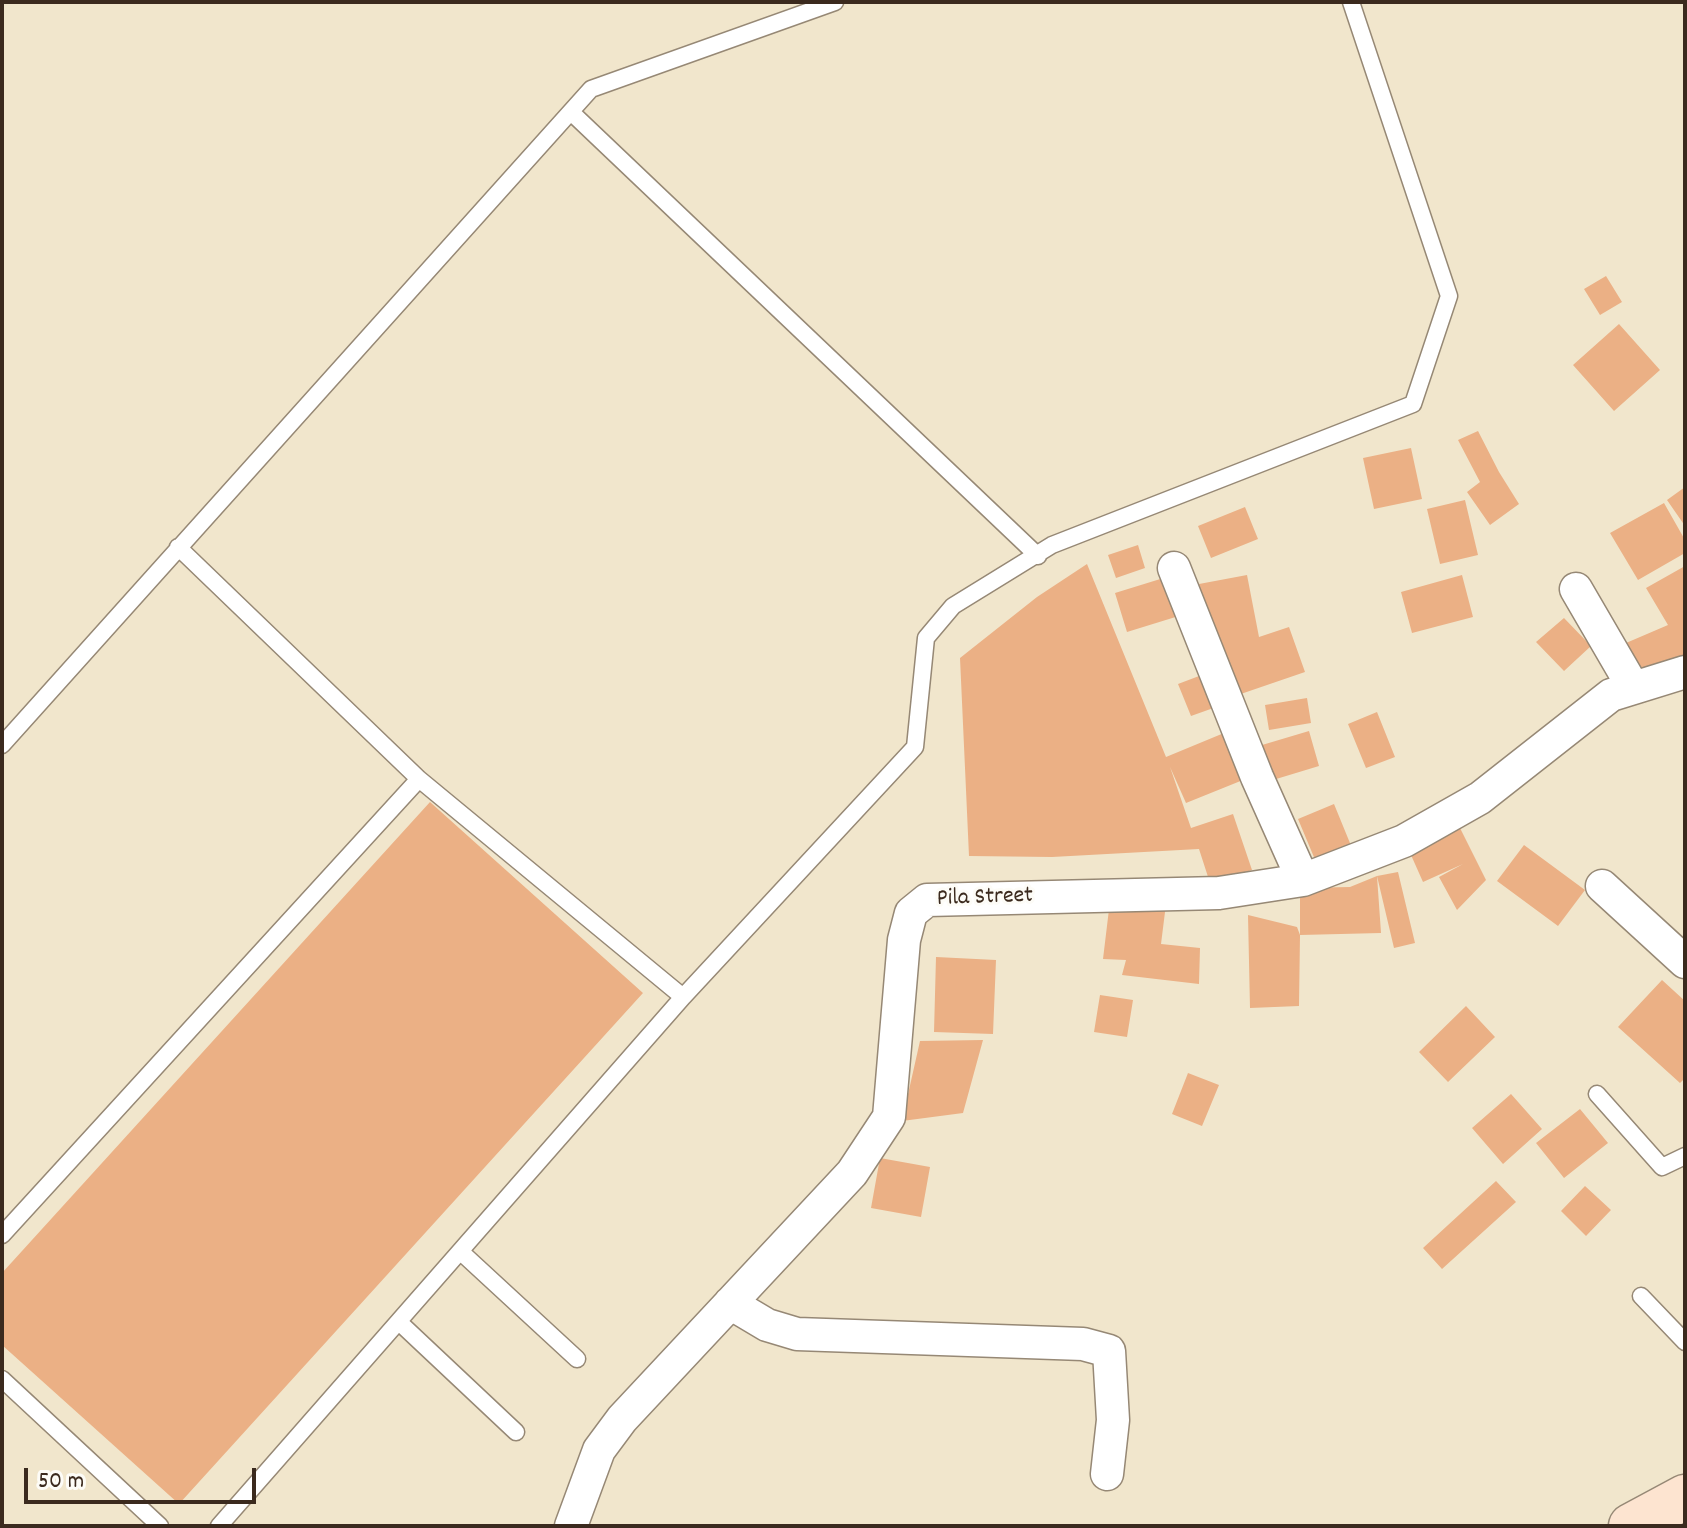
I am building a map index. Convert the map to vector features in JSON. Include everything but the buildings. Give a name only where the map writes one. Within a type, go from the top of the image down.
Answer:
[{"type":"main road","points":[[1631,1526],[1685,1497]]},
{"type":"street","points":[[1174,568],[1257,777],[1303,880]]},
{"type":"street","points":[[1576,589],[1633,687]]},
{"type":"street","name":"Pila Street","points":[[571,1526],[599,1450],[622,1419],[852,1173],[889,1117],[904,940],[911,913],[927,900],[1219,893],[1303,880],[1404,841],[1480,798],[1611,695],[1685,672]]},
{"type":"street","points":[[1602,886],[1685,962]]},
{"type":"street","points":[[730,1303],[767,1325],[797,1334],[1083,1344],[1109,1351],[1113,1420],[1107,1474]]},
{"type":"lane","points":[[2,745],[591,89],[835,2]]},
{"type":"lane","points":[[219,1526],[683,997],[915,747],[926,638],[953,606],[1052,545],[1413,404],[1449,296],[1351,2]]},
{"type":"lane","points":[[571,112],[1038,556]]},
{"type":"lane","points":[[178,547],[419,779],[683,997]]},
{"type":"lane","points":[[2,1235],[419,779]]},
{"type":"lane","points":[[1597,1094],[1662,1167],[1685,1156]]},
{"type":"lane","points":[[461,1252],[577,1359]]},
{"type":"lane","points":[[1641,1296],[1685,1342]]},
{"type":"lane","points":[[399,1322],[516,1432]]},
{"type":"lane","points":[[2,1379],[160,1526]]}]
